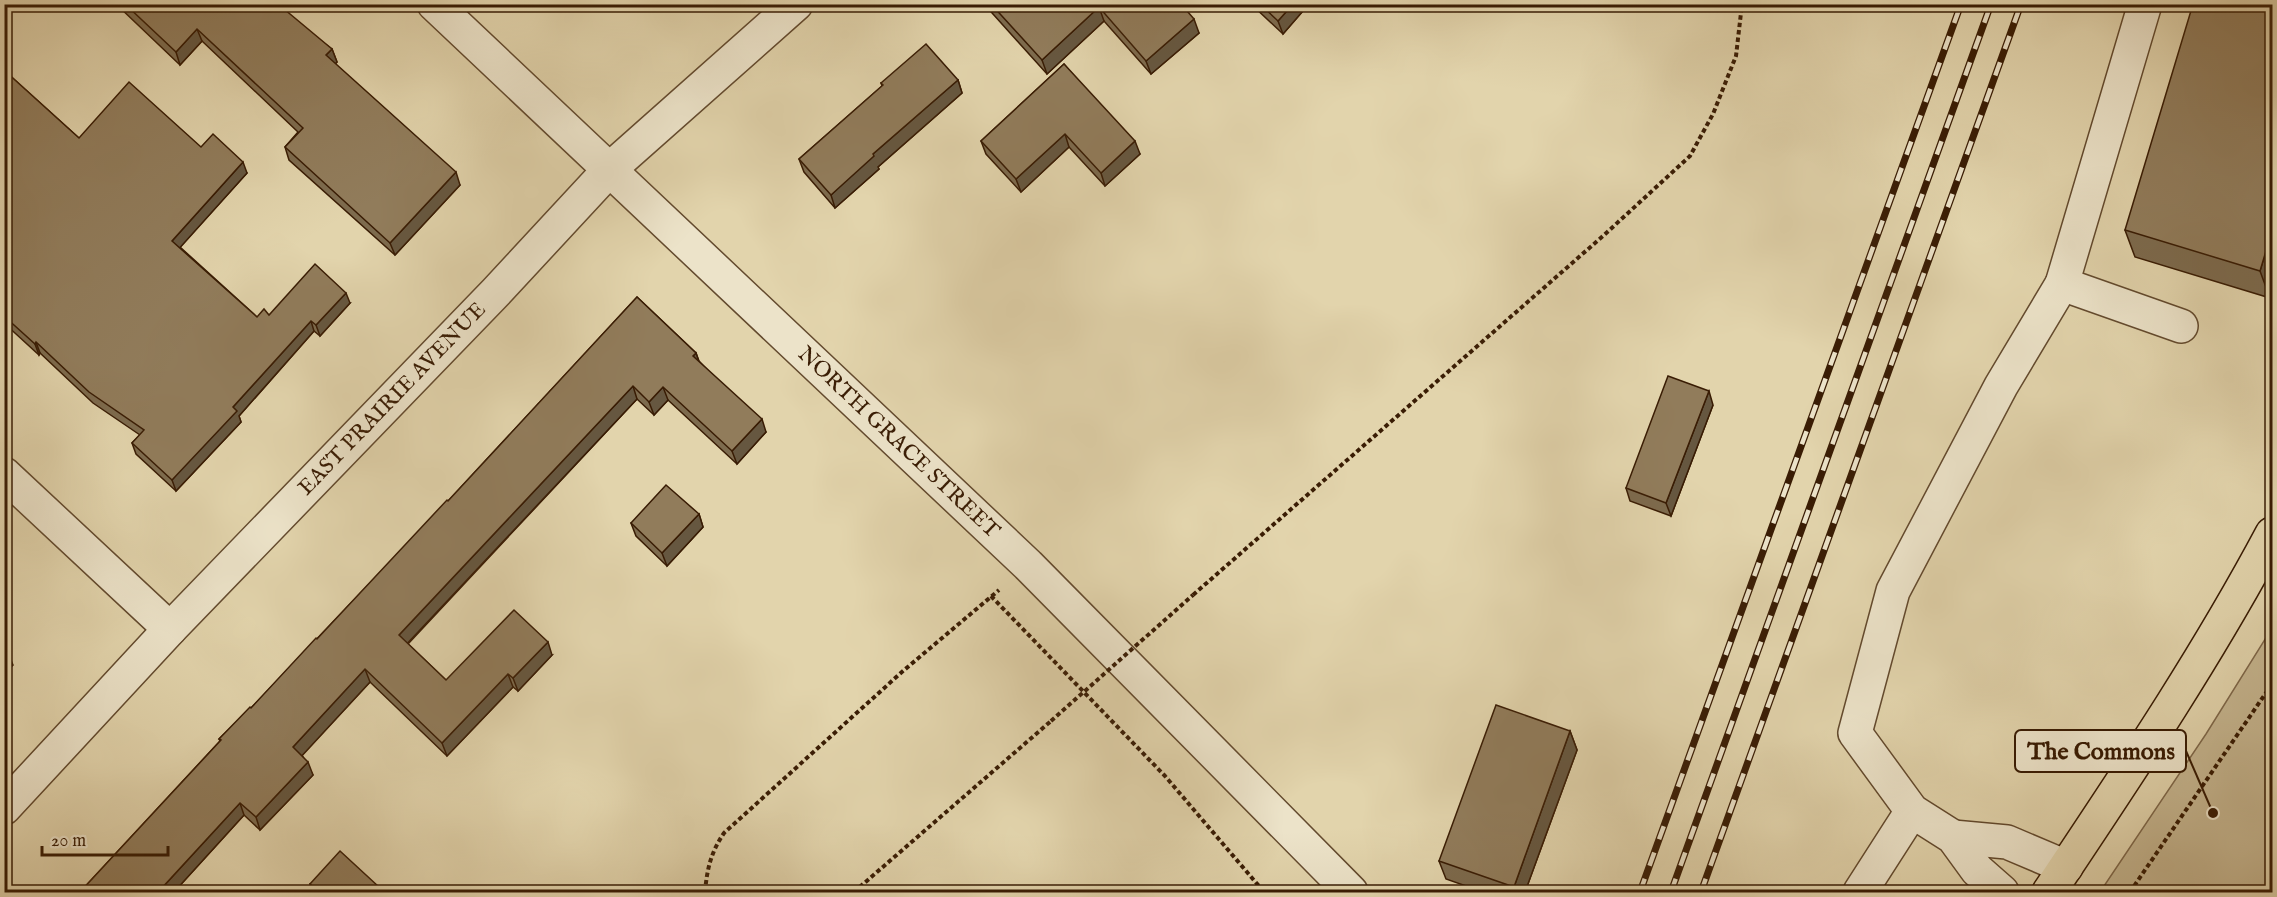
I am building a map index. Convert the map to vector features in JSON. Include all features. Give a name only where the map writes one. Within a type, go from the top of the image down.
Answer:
[{"type":"main road","points":[[2057,880],[2127,776],[2238,598],[2272,534]]},
{"type":"street","name":"NORTH GRACE STREET","points":[[434,4],[1028,565],[1351,892]]},
{"type":"street","name":"EAST PRAIRIE AVENUE","points":[[4,808],[170,629],[496,292],[610,169],[796,4]]},
{"type":"street","points":[[2002,892],[1977,870],[1953,837],[1912,811],[1855,733],[1893,591],[2001,386],[2062,284],[2145,4]]},
{"type":"street","points":[[2062,284],[2181,326]]},
{"type":"street","points":[[4,474],[170,629]]},
{"type":"street","points":[[1860,892],[1912,811]]},
{"type":"street","points":[[1953,837],[2007,842],[2057,880]]},
{"type":"path","points":[[854,892],[1603,236],[1690,156],[1713,114],[1736,56],[1742,4]]},
{"type":"path","points":[[705,892],[706,873],[712,851],[724,833],[903,671],[1028,565]]},
{"type":"path","points":[[992,596],[1158,767],[1264,892]]},
{"type":"path","points":[[2130,892],[2272,684]]},
{"type":"shaded area","points":[[2272,628],[2272,892],[2100,892],[2206,734]]},
{"type":"building","points":[[125,4],[271,4],[274,8],[278,4],[332,49],[326,55],[456,172],[390,243],[285,147],[303,128],[197,29],[176,52]]},
{"type":"building","points":[[991,4],[1181,4],[1194,19],[1146,61],[1099,7],[1042,60]]},
{"type":"building","points":[[1260,4],[1293,4],[1278,21]]},
{"type":"building","points":[[2193,4],[2272,4],[2272,231],[2260,271],[2125,230]]},
{"type":"building","points":[[926,44],[958,80],[873,154],[874,156],[831,195],[799,159]]},
{"type":"building","points":[[1064,64],[1135,141],[1101,173],[1065,134],[1016,179],[981,141]]},
{"type":"building","points":[[5,71],[79,138],[129,82],[201,147],[213,134],[243,162],[172,241],[257,317],[264,309],[269,315],[315,264],[346,293],[316,325],[311,321],[233,407],[237,411],[172,480],[132,443],[144,430],[89,392],[36,342],[35,344],[4,316]]},
{"type":"building","points":[[637,297],[696,353],[693,356],[762,419],[732,451],[663,387],[649,402],[633,386],[399,635],[446,680],[514,610],[548,642],[513,678],[508,674],[442,743],[365,669],[293,747],[308,762],[256,817],[240,803],[161,889],[165,892],[80,892],[221,740],[219,739],[448,501]]},
{"type":"building","points":[[1668,376],[1709,391],[1666,503],[1626,488]]},
{"type":"building","points":[[666,485],[699,514],[662,553],[631,523]]},
{"type":"building","points":[[1496,705],[1570,731],[1514,887],[1439,861]]},
{"type":"building","points":[[340,851],[379,887],[374,892],[319,892],[310,884]]},
{"type":"railway","points":[[1640,892],[1961,4]]},
{"type":"railway","points":[[1671,892],[1991,4]]},
{"type":"railway","points":[[1701,892],[2021,4]]},
{"type":"place","name":"The Commons","points":[[2213,813]]}]
